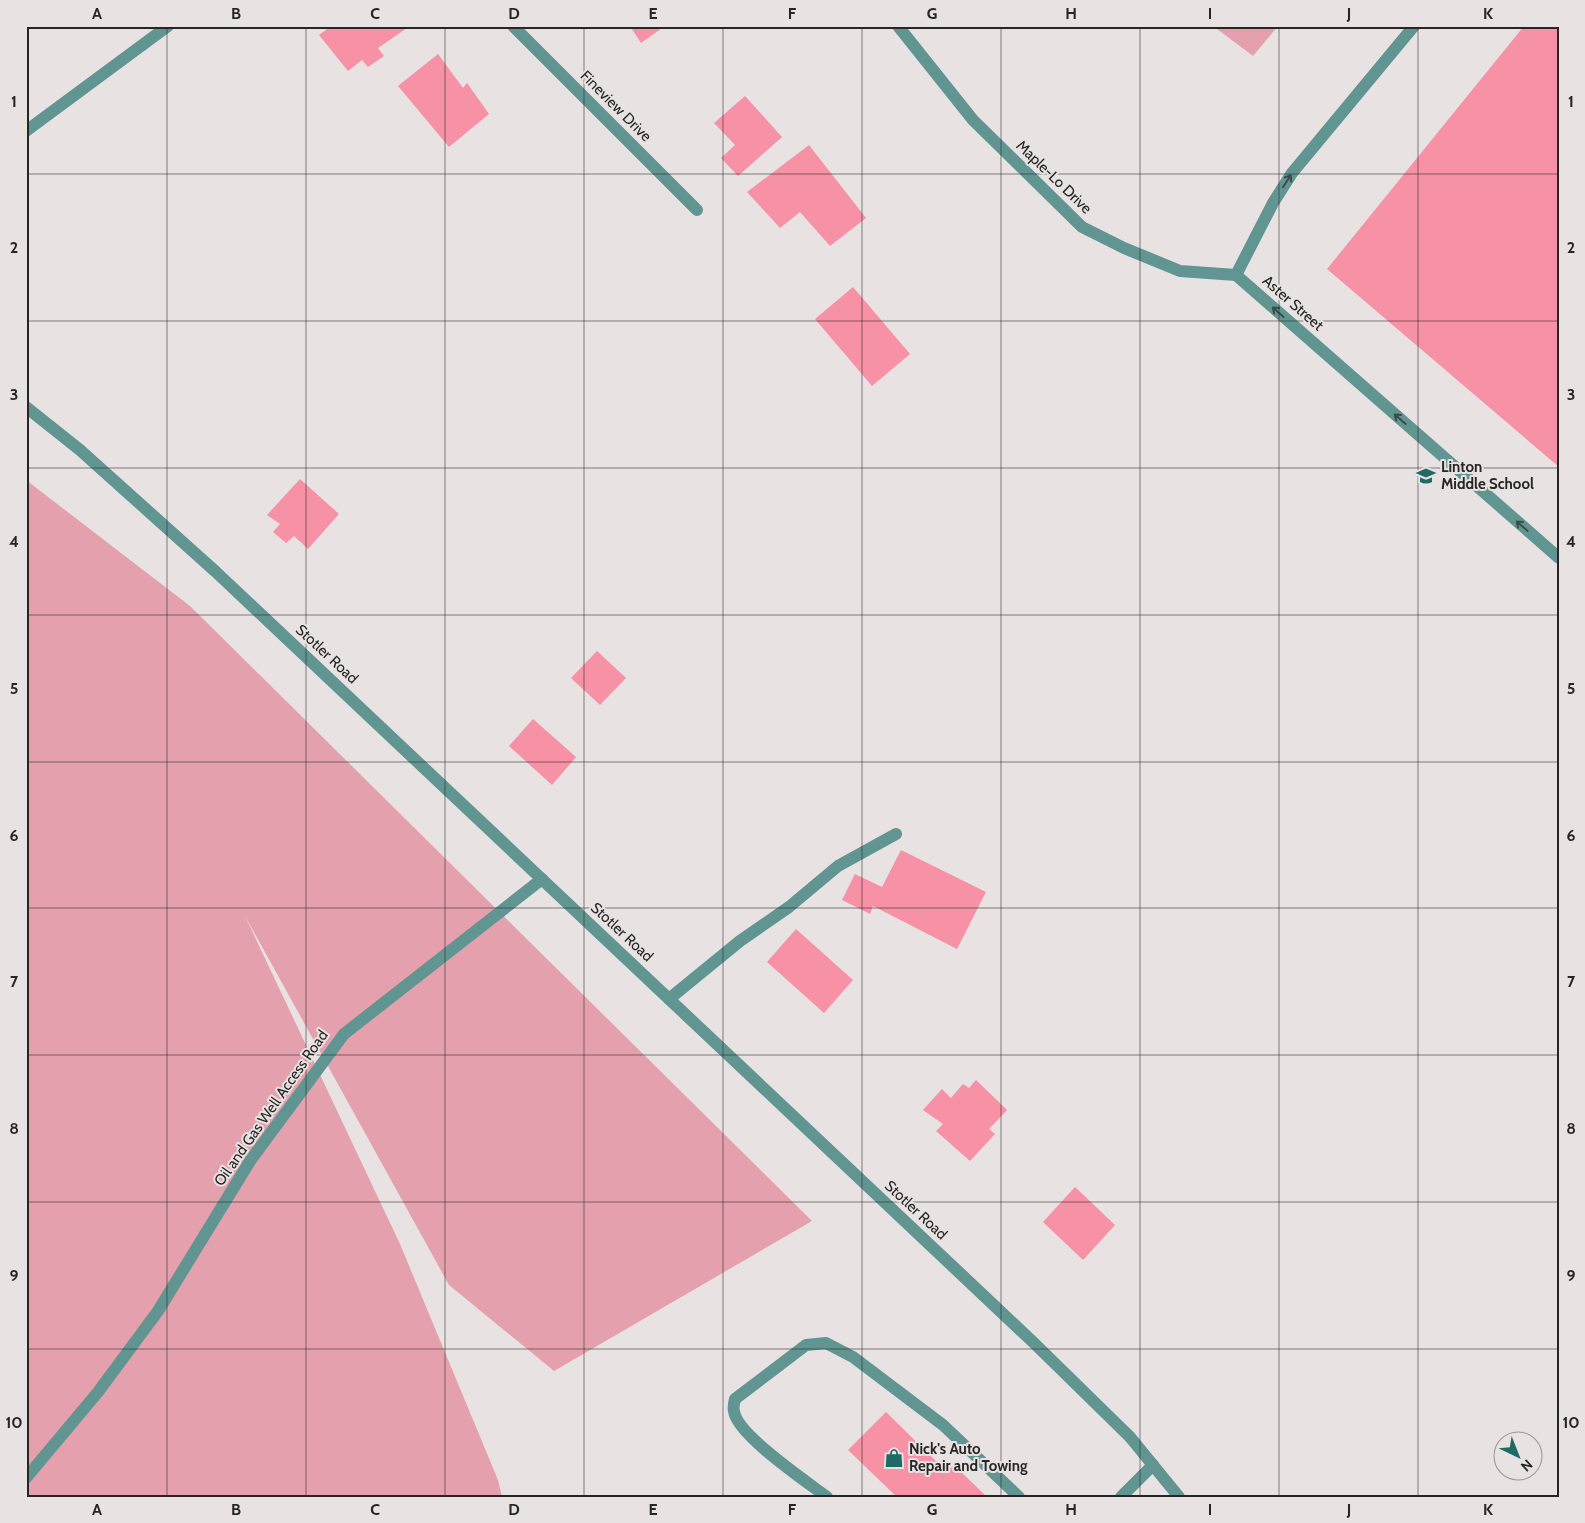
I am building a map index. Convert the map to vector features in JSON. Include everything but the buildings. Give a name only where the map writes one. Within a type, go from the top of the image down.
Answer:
[{"type":"street","points":[[26,131],[168,26]]},
{"type":"street","name":"Fineview Drive","points":[[512,26],[697,210]]},
{"type":"street","name":"Maple-Lo Drive","points":[[898,26],[973,120],[1082,227],[1124,248],[1180,272],[1236,275]]},
{"type":"street","points":[[1236,275],[1273,203],[1292,174],[1414,26]]},
{"type":"street","name":"Aster Street","points":[[1236,275],[1557,559]]},
{"type":"street","name":"Stotler Road","points":[[26,407],[80,450],[216,572],[1034,1343],[1130,1438],[1179,1497]]},
{"type":"street","points":[[669,999],[740,941],[789,907],[838,866],[896,834]]},
{"type":"street","name":"Oil and Gas Well Access Road","points":[[26,1478],[98,1392],[158,1311],[250,1161],[344,1034],[542,879]]},
{"type":"street","points":[[827,1497],[747,1434],[734,1412],[735,1399],[806,1344],[826,1343],[853,1357],[943,1425],[1019,1497]]},
{"type":"street","points":[[1122,1497],[1153,1465]]},
{"type":"shaded area","points":[[1213,26],[1278,26],[1253,56]]},
{"type":"shaded area","points":[[26,480],[190,606],[812,1221],[554,1371],[449,1285],[245,916],[400,1244],[498,1480],[502,1497],[26,1497]]},
{"type":"place","name":"Linton Middle School","points":[[1426,476]]},
{"type":"place","name":"Nick's Auto Repair and Towing","points":[[894,1458]]}]
